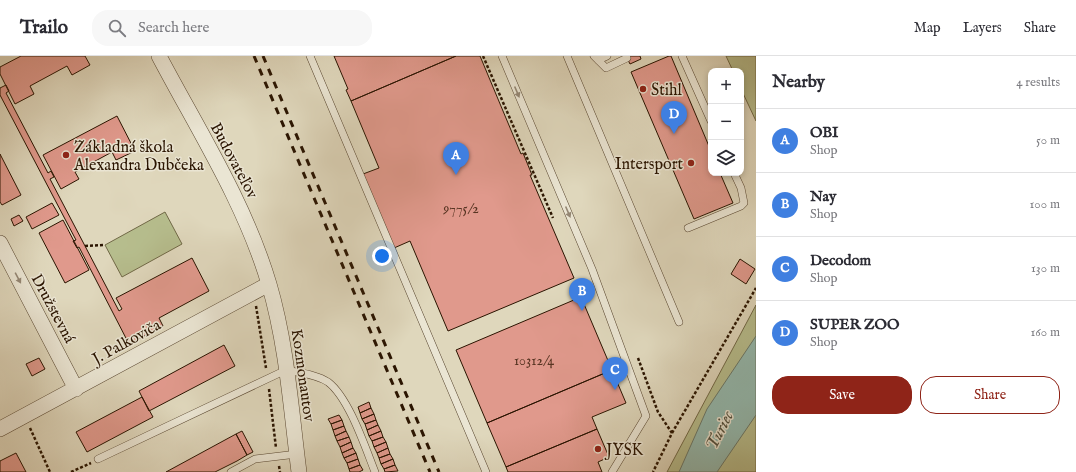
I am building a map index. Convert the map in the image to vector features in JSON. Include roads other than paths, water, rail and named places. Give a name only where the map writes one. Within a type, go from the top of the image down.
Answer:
[{"type":"street","name":"Budovateľov","points":[[159,56],[207,144],[245,219],[259,252],[269,284]]},
{"type":"street","name":"Družstevná","points":[[0,243],[76,389]]},
{"type":"street","name":"Kozmonautov","points":[[269,284],[276,309],[286,370],[299,472]]},
{"type":"street","name":"J. Palkoviča","points":[[0,429],[269,284]]},
{"type":"lane","points":[[310,56],[486,472]]},
{"type":"lane","points":[[502,56],[592,268],[646,416],[612,472]]},
{"type":"lane","points":[[596,58],[607,56]]},
{"type":"lane","points":[[682,56],[708,114]]},
{"type":"lane","points":[[568,57],[678,322]]},
{"type":"lane","points":[[596,58],[606,68],[627,58]]},
{"type":"lane","points":[[688,228],[742,206],[744,203],[741,188],[735,176]]},
{"type":"lane","points":[[98,459],[286,370],[314,376],[328,382],[338,393],[352,414],[375,472]]},
{"type":"lane","points":[[231,472],[255,459],[297,454]]},
{"type":"water","name":"Turiec","points":[[756,336],[756,415],[717,472],[679,472],[707,409]]},
{"type":"railway","points":[[254,56],[430,472]]},
{"type":"railway","points":[[263,56],[439,472]]},
{"type":"place","name":"Stihl","points":[[643,89]]},
{"type":"place","name":"SUPER ZOO","points":[[674,134]]},
{"type":"place","name":"Základná škola Alexandra Dubčeka","points":[[66,155]]},
{"type":"place","name":"Intersport","points":[[691,163]]},
{"type":"place","name":"OBI","points":[[456,175]]},
{"type":"place","name":"Nay","points":[[582,311]]},
{"type":"place","name":"Decodom","points":[[615,390]]},
{"type":"place","name":"JYSK","points":[[598,449]]}]
